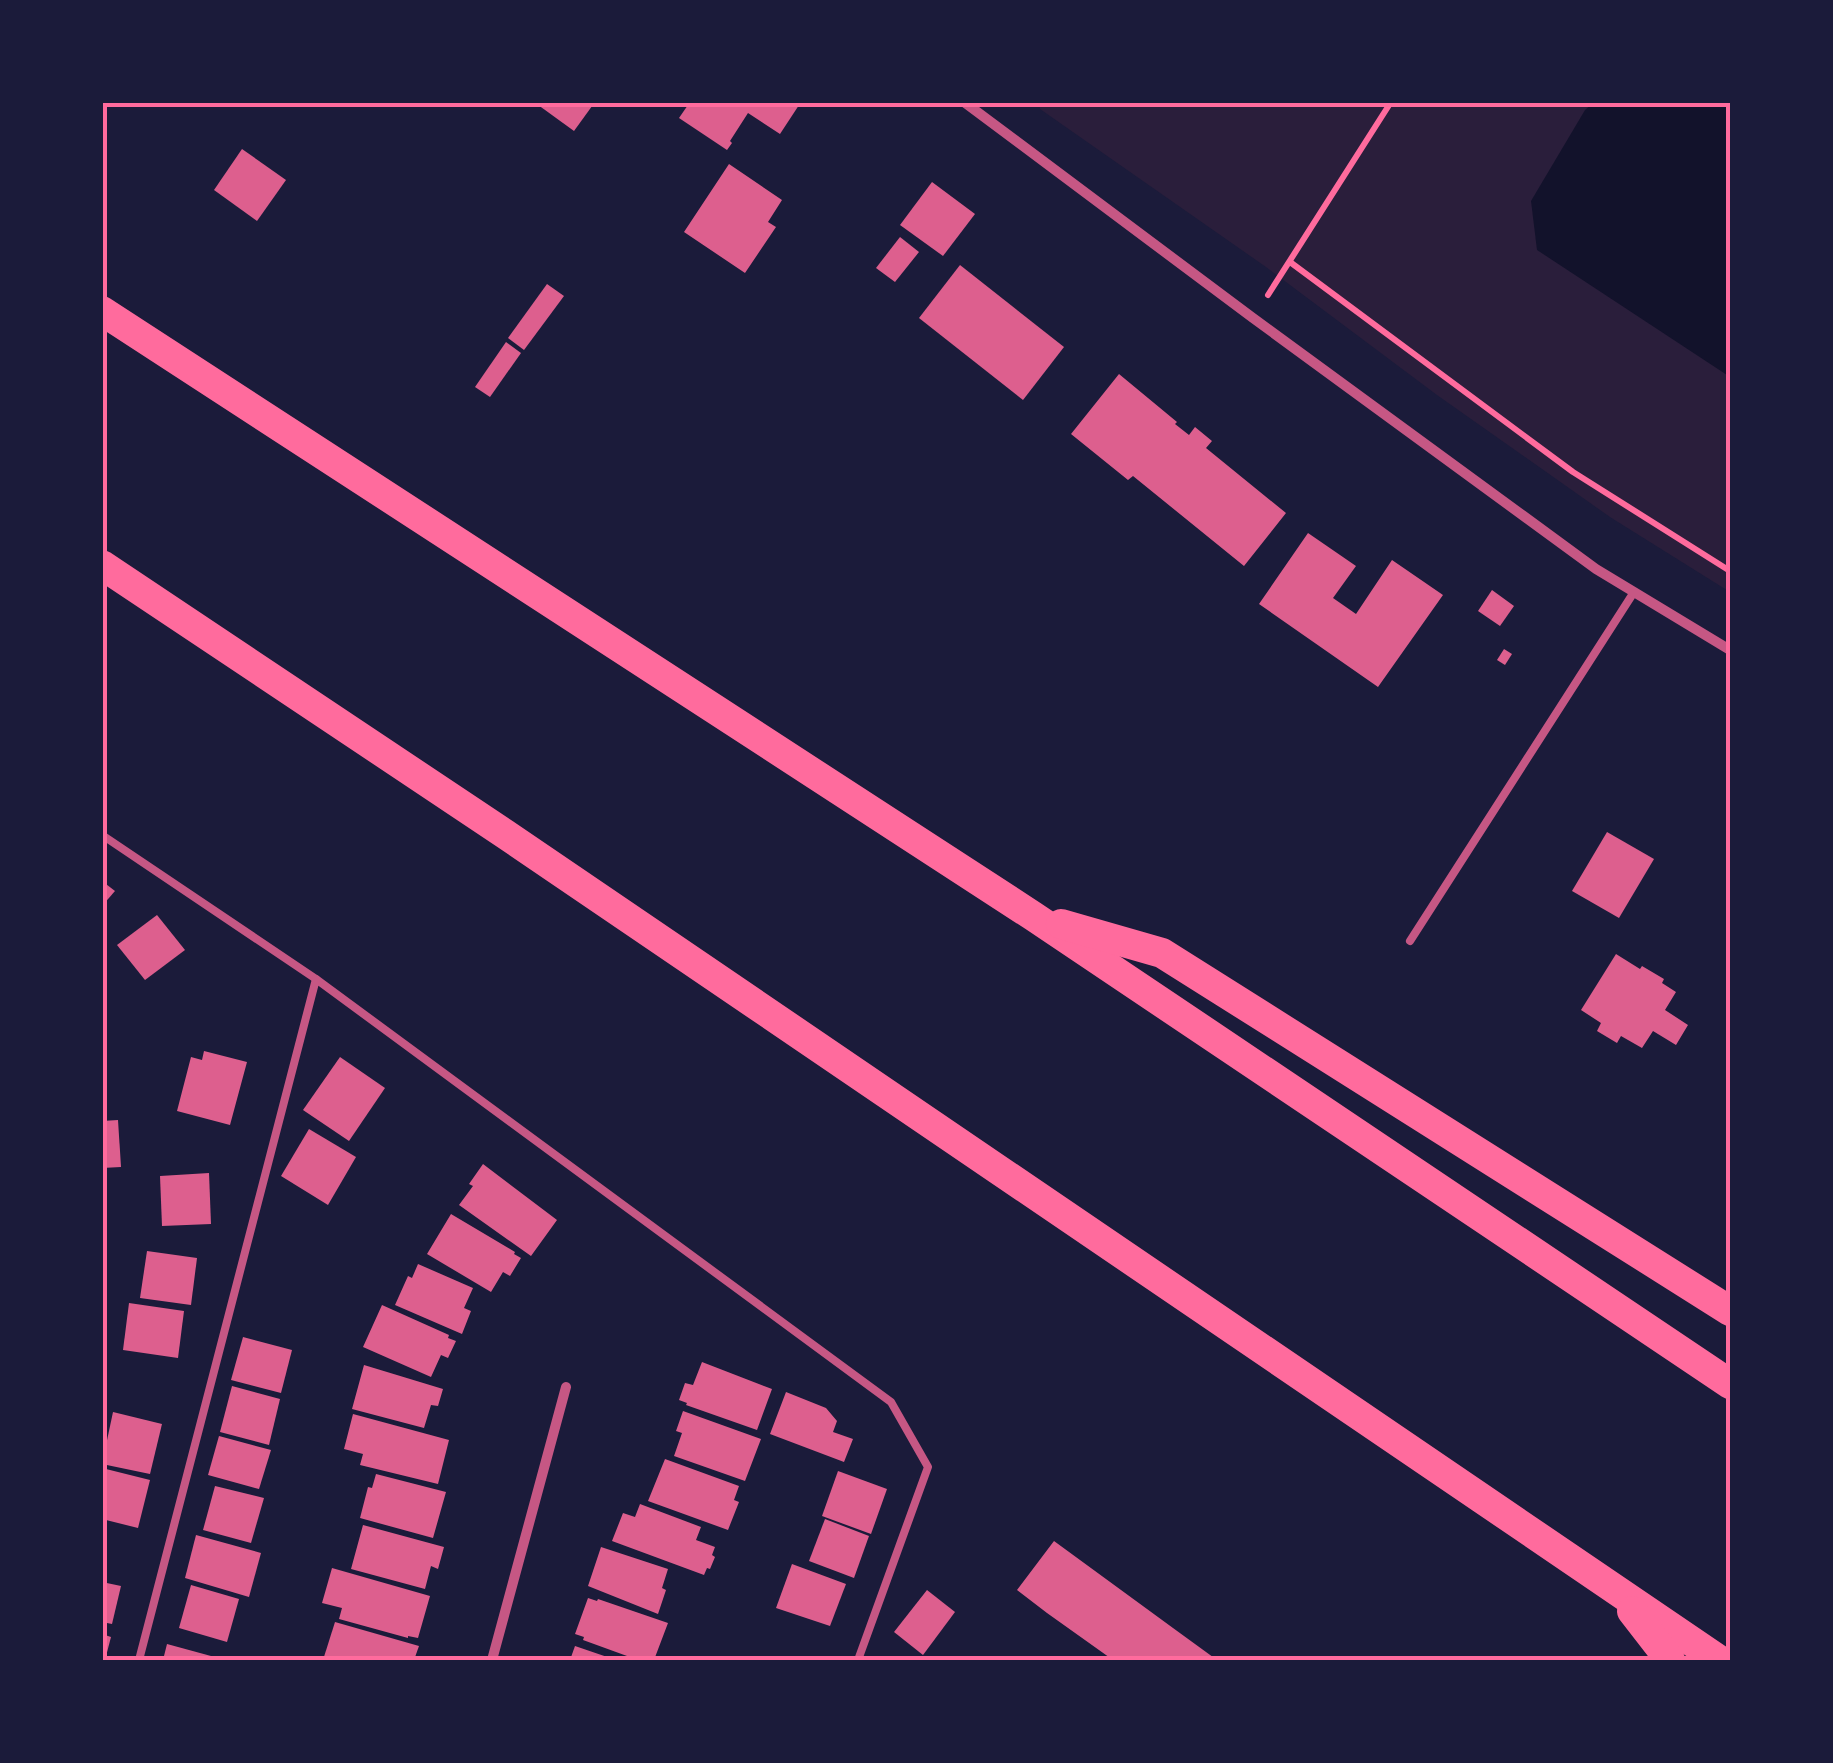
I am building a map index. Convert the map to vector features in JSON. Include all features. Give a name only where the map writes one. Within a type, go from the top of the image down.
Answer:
[{"type":"highway","points":[[102,311],[1033,916],[1730,1384]]},
{"type":"highway","points":[[102,565],[1720,1660]]},
{"type":"highway","points":[[1033,916],[1162,953],[1730,1311]]},
{"type":"highway","points":[[1618,1592],[1670,1660]]},
{"type":"street","points":[[964,102],[1596,568],[1730,650]]},
{"type":"street","points":[[492,1660],[566,1387]]},
{"type":"lane","points":[[1410,941],[1634,592]]},
{"type":"lane","points":[[102,834],[316,979],[892,1402],[928,1467],[858,1660]]},
{"type":"lane","points":[[139,1660],[316,979]]},
{"type":"path","points":[[1253,318],[1391,102]]},
{"type":"path","points":[[1290,262],[1573,472],[1730,570]]},
{"type":"shaded area","points":[[1039,103],[1730,103],[1730,592],[1610,517],[1437,395],[1266,267],[1040,109]]},
{"type":"shaded area","points":[[1593,103],[1730,103],[1730,377],[1537,250],[1531,201],[1585,110]]},
{"type":"building","points":[[534,102],[595,102],[574,131]]},
{"type":"building","points":[[690,102],[801,102],[780,134],[748,113],[727,150],[679,118]]},
{"type":"building","points":[[242,149],[286,180],[257,221],[214,190]]},
{"type":"building","points":[[729,164],[782,200],[768,222],[776,227],[745,273],[684,232]]},
{"type":"building","points":[[932,182],[975,214],[943,256],[900,225]]},
{"type":"building","points":[[900,237],[919,252],[895,282],[876,268]]},
{"type":"building","points":[[960,265],[1064,347],[1023,400],[919,318]]},
{"type":"building","points":[[547,284],[564,296],[524,350],[508,338]]},
{"type":"building","points":[[506,342],[521,353],[490,397],[475,387]]},
{"type":"building","points":[[1119,374],[1189,435],[1195,427],[1212,441],[1206,448],[1286,513],[1244,566],[1133,476],[1128,480],[1071,434]]},
{"type":"building","points":[[1308,533],[1356,566],[1333,598],[1356,614],[1392,560],[1443,595],[1378,687],[1259,604]]},
{"type":"building","points":[[1492,590],[1514,606],[1500,626],[1478,611]]},
{"type":"building","points":[[1504,649],[1512,654],[1505,665],[1497,660]]},
{"type":"building","points":[[1607,832],[1654,859],[1619,918],[1572,891]]},
{"type":"building","points":[[102,881],[115,891],[102,906]]},
{"type":"building","points":[[157,915],[185,950],[145,980],[117,945]]},
{"type":"building","points":[[1616,954],[1664,979],[1662,983],[1676,992],[1665,1010],[1688,1025],[1676,1045],[1653,1031],[1642,1048],[1621,1036],[1617,1043],[1597,1031],[1601,1023],[1581,1010]]},
{"type":"building","points":[[204,1051],[247,1062],[230,1125],[177,1111],[191,1057],[202,1060]]},
{"type":"building","points":[[340,1057],[385,1088],[349,1141],[303,1110]]},
{"type":"building","points":[[118,1120],[121,1167],[102,1168],[102,1121]]},
{"type":"building","points":[[309,1129],[356,1157],[328,1205],[281,1176]]},
{"type":"building","points":[[483,1164],[557,1220],[531,1256],[459,1205]]},
{"type":"building","points":[[209,1173],[211,1224],[162,1226],[160,1176]]},
{"type":"building","points":[[451,1214],[521,1258],[510,1276],[503,1272],[491,1292],[427,1254]]},
{"type":"building","points":[[147,1251],[197,1258],[191,1305],[140,1298]]},
{"type":"building","points":[[418,1264],[473,1288],[464,1308],[471,1311],[462,1334],[395,1305]]},
{"type":"building","points":[[129,1303],[184,1311],[178,1358],[123,1350]]},
{"type":"building","points":[[382,1305],[456,1341],[448,1358],[441,1355],[431,1377],[363,1347]]},
{"type":"building","points":[[243,1337],[292,1350],[281,1393],[231,1380]]},
{"type":"building","points":[[702,1362],[772,1389],[757,1430],[679,1400],[685,1383],[693,1385]]},
{"type":"building","points":[[364,1365],[443,1389],[438,1406],[431,1405],[424,1428],[352,1409]]},
{"type":"building","points":[[232,1386],[280,1399],[269,1445],[220,1432]]},
{"type":"building","points":[[786,1392],[826,1408],[837,1421],[833,1432],[853,1439],[844,1462],[770,1434]]},
{"type":"building","points":[[683,1411],[761,1439],[745,1481],[674,1456],[682,1433],[676,1431]]},
{"type":"building","points":[[113,1412],[162,1424],[150,1474],[102,1464]]},
{"type":"building","points":[[353,1414],[449,1440],[438,1484],[360,1465],[363,1454],[344,1449]]},
{"type":"building","points":[[219,1436],[271,1450],[259,1489],[208,1475]]},
{"type":"building","points":[[665,1459],[739,1486],[734,1500],[739,1502],[728,1530],[648,1501]]},
{"type":"building","points":[[102,1468],[150,1480],[138,1528],[102,1519]]},
{"type":"building","points":[[838,1471],[887,1489],[871,1534],[822,1516]]},
{"type":"building","points":[[376,1474],[446,1492],[433,1538],[360,1518],[368,1487],[372,1488]]},
{"type":"building","points":[[215,1486],[264,1498],[251,1543],[203,1530]]},
{"type":"building","points":[[640,1504],[701,1527],[696,1540],[715,1547],[715,1557],[704,1575],[612,1541],[623,1513],[635,1517]]},
{"type":"building","points":[[825,1519],[869,1536],[854,1578],[809,1561]]},
{"type":"building","points":[[363,1525],[444,1547],[438,1569],[431,1566],[425,1589],[351,1569]]},
{"type":"building","points":[[196,1535],[261,1553],[249,1597],[185,1578]]},
{"type":"building","points":[[1054,1541],[1217,1660],[1113,1660],[1047,1613],[1017,1590]]},
{"type":"building","points":[[601,1547],[668,1569],[658,1614],[588,1586]]},
{"type":"building","points":[[792,1564],[846,1584],[830,1626],[776,1608]]},
{"type":"building","points":[[332,1568],[430,1596],[418,1638],[339,1619],[342,1608],[322,1603]]},
{"type":"building","points":[[102,1582],[121,1586],[112,1624],[102,1622]]},
{"type":"building","points":[[191,1585],[239,1599],[227,1642],[179,1628]]},
{"type":"building","points":[[927,1590],[955,1612],[923,1655],[894,1632]]},
{"type":"building","points":[[588,1598],[668,1623],[654,1660],[638,1660],[575,1634]]},
{"type":"building","points":[[335,1622],[419,1646],[414,1660],[323,1660]]},
{"type":"building","points":[[102,1634],[111,1637],[105,1660],[102,1660]]},
{"type":"building","points":[[167,1644],[222,1659],[222,1660],[163,1660]]},
{"type":"building","points":[[575,1646],[616,1660],[570,1660]]}]
